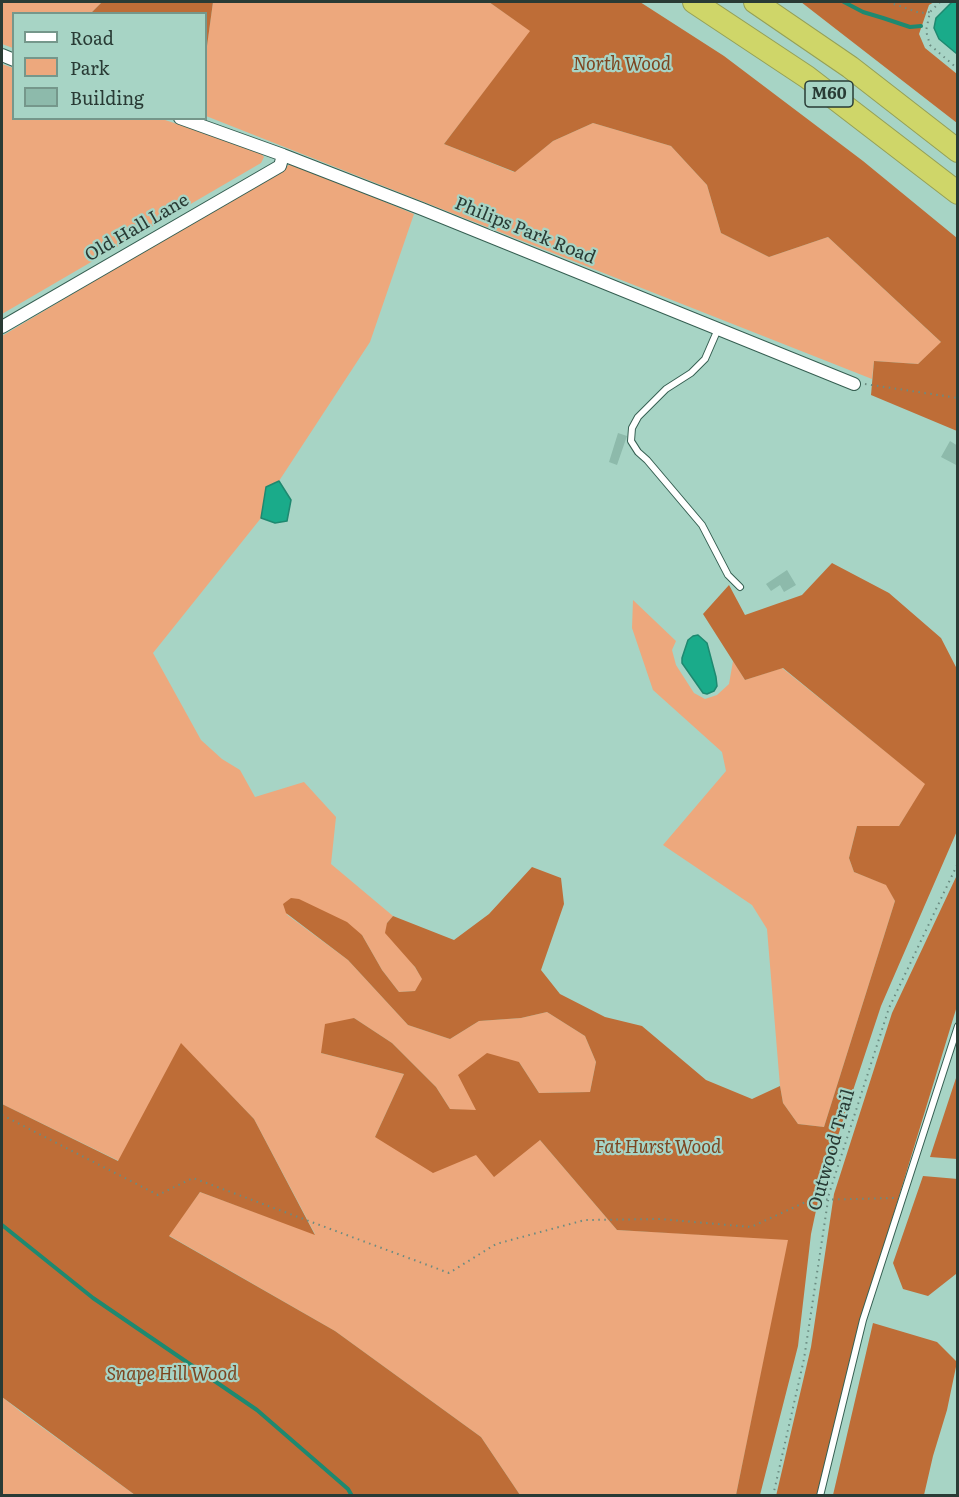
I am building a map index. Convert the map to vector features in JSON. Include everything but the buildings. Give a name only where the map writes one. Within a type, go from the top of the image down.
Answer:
[{"type":"highway","name":"M60","points":[[694,2],[807,77],[957,194]]},
{"type":"highway","name":"M60","points":[[755,2],[850,67],[957,150]]},
{"type":"street","name":"Philips Park Road","points":[[186,120],[283,155],[854,384]]},
{"type":"street","name":"Old Hall Lane","points":[[2,327],[280,166],[283,155]]},
{"type":"lane","points":[[718,329],[705,359],[692,373],[666,389],[638,417],[632,428],[631,441],[702,525],[729,575],[740,587]]},
{"type":"lane","points":[[820,1496],[863,1320],[957,1026]]},
{"type":"path","points":[[888,2],[920,13],[930,12]]},
{"type":"path","points":[[940,2],[930,12],[926,32],[930,45],[957,69]]},
{"type":"path","points":[[854,384],[862,383],[957,398]]},
{"type":"path","name":"Outwood Trail","points":[[772,1496],[804,1359],[828,1200],[889,1008],[957,862]]},
{"type":"path","points":[[2,1115],[158,1196],[193,1178],[449,1273],[496,1244],[585,1220],[660,1219],[751,1227],[810,1200],[903,1198]]},
{"type":"green space","points":[[2,2],[102,2],[92,12],[12,12],[12,48],[2,44]]},
{"type":"green space","points":[[102,2],[213,2],[207,46],[207,12],[92,12]]},
{"type":"green space","points":[[213,2],[489,2],[531,31],[444,144],[514,172],[553,141],[593,123],[671,146],[707,185],[721,233],[769,257],[828,237],[942,343],[918,364],[874,361],[872,379],[207,116],[207,46]]},
{"type":"green space","name":"North Wood","points":[[489,2],[640,2],[724,56],[863,161],[957,238],[957,431],[871,395],[874,361],[918,364],[941,342],[828,237],[769,257],[721,233],[707,185],[671,146],[593,123],[553,141],[515,172],[444,144],[530,31]]},
{"type":"green space","points":[[801,2],[934,2],[929,5],[919,34],[925,48],[957,74],[957,123]]},
{"type":"green space","points":[[2,64],[12,68],[12,120],[165,120],[259,151],[264,157],[261,163],[2,314]]},
{"type":"green space","points":[[292,163],[414,214],[370,342],[279,481],[266,487],[261,518],[153,653],[201,740],[222,759],[240,770],[255,797],[304,782],[336,817],[331,864],[393,916],[387,923],[423,980],[415,991],[399,992],[382,970],[362,935],[286,914],[348,960],[408,1025],[450,1039],[479,1021],[521,1018],[547,1012],[585,1036],[596,1062],[590,1092],[539,1093],[519,1062],[477,1111],[450,1109],[436,1087],[392,1043],[354,1018],[321,1053],[404,1074],[375,1137],[477,1155],[540,1140],[617,1230],[789,1239],[736,1495],[520,1495],[481,1437],[335,1331],[168,1235],[200,1192],[315,1234],[254,1119],[181,1044],[119,1161],[2,1104],[2,336]]},
{"type":"green space","name":"Fat Hurst Wood","points":[[832,563],[889,593],[941,638],[957,669],[957,831],[881,1006],[821,1187],[811,1234],[798,1346],[760,1495],[736,1495],[788,1240],[617,1230],[540,1140],[494,1177],[476,1155],[433,1173],[375,1137],[404,1074],[321,1053],[325,1024],[354,1018],[392,1043],[436,1087],[450,1109],[476,1110],[458,1075],[487,1053],[519,1062],[539,1093],[590,1092],[596,1062],[585,1036],[547,1012],[521,1018],[479,1021],[450,1039],[408,1025],[348,960],[286,913],[283,904],[291,898],[299,899],[347,922],[362,935],[382,970],[399,992],[415,991],[422,979],[415,967],[385,933],[387,923],[393,916],[454,940],[489,914],[532,867],[561,878],[564,904],[541,970],[560,994],[605,1017],[642,1026],[706,1080],[752,1099],[780,1086],[783,1103],[798,1124],[824,1127],[895,901],[886,885],[854,872],[849,858],[857,826],[899,826],[925,784],[783,668],[745,680],[703,614],[729,585],[745,615],[802,595]]},
{"type":"green space","points":[[633,600],[676,641],[672,650],[676,665],[694,693],[705,699],[717,695],[729,684],[733,661],[745,680],[782,668],[926,784],[899,826],[857,826],[849,858],[854,872],[887,885],[895,901],[824,1127],[798,1124],[783,1103],[767,929],[752,905],[663,845],[726,771],[722,752],[653,690],[632,628]]},
{"type":"green space","points":[[957,875],[957,1006],[861,1321],[817,1495],[776,1496],[811,1347],[834,1194],[892,1013]]},
{"type":"green space","name":"Snape Hill Wood","points":[[181,1043],[254,1119],[315,1235],[200,1192],[169,1236],[335,1331],[481,1437],[520,1495],[135,1495],[2,1397],[2,1104],[118,1161]]},
{"type":"green space","points":[[957,1075],[957,1159],[930,1157]]},
{"type":"green space","points":[[923,1176],[958,1179],[956,1274],[928,1296],[903,1289],[893,1263]]},
{"type":"green space","points":[[873,1323],[937,1342],[957,1362],[947,1410],[924,1495],[833,1495]]},
{"type":"green space","points":[[2,1397],[21,1412],[135,1495],[2,1495]]},
{"type":"shaded area","points":[[952,2],[957,2],[957,54],[939,39],[934,28],[936,18]]},
{"type":"shaded area","points":[[279,481],[291,500],[287,521],[275,523],[261,518],[266,487]]},
{"type":"shaded area","points":[[698,635],[707,643],[716,677],[717,686],[714,691],[707,694],[703,693],[682,663],[688,640]]},
{"type":"waterway","points":[[844,2],[863,12],[910,27],[921,26]]},
{"type":"waterway","points":[[2,1225],[93,1298],[257,1410],[348,1489],[352,1496]]}]
